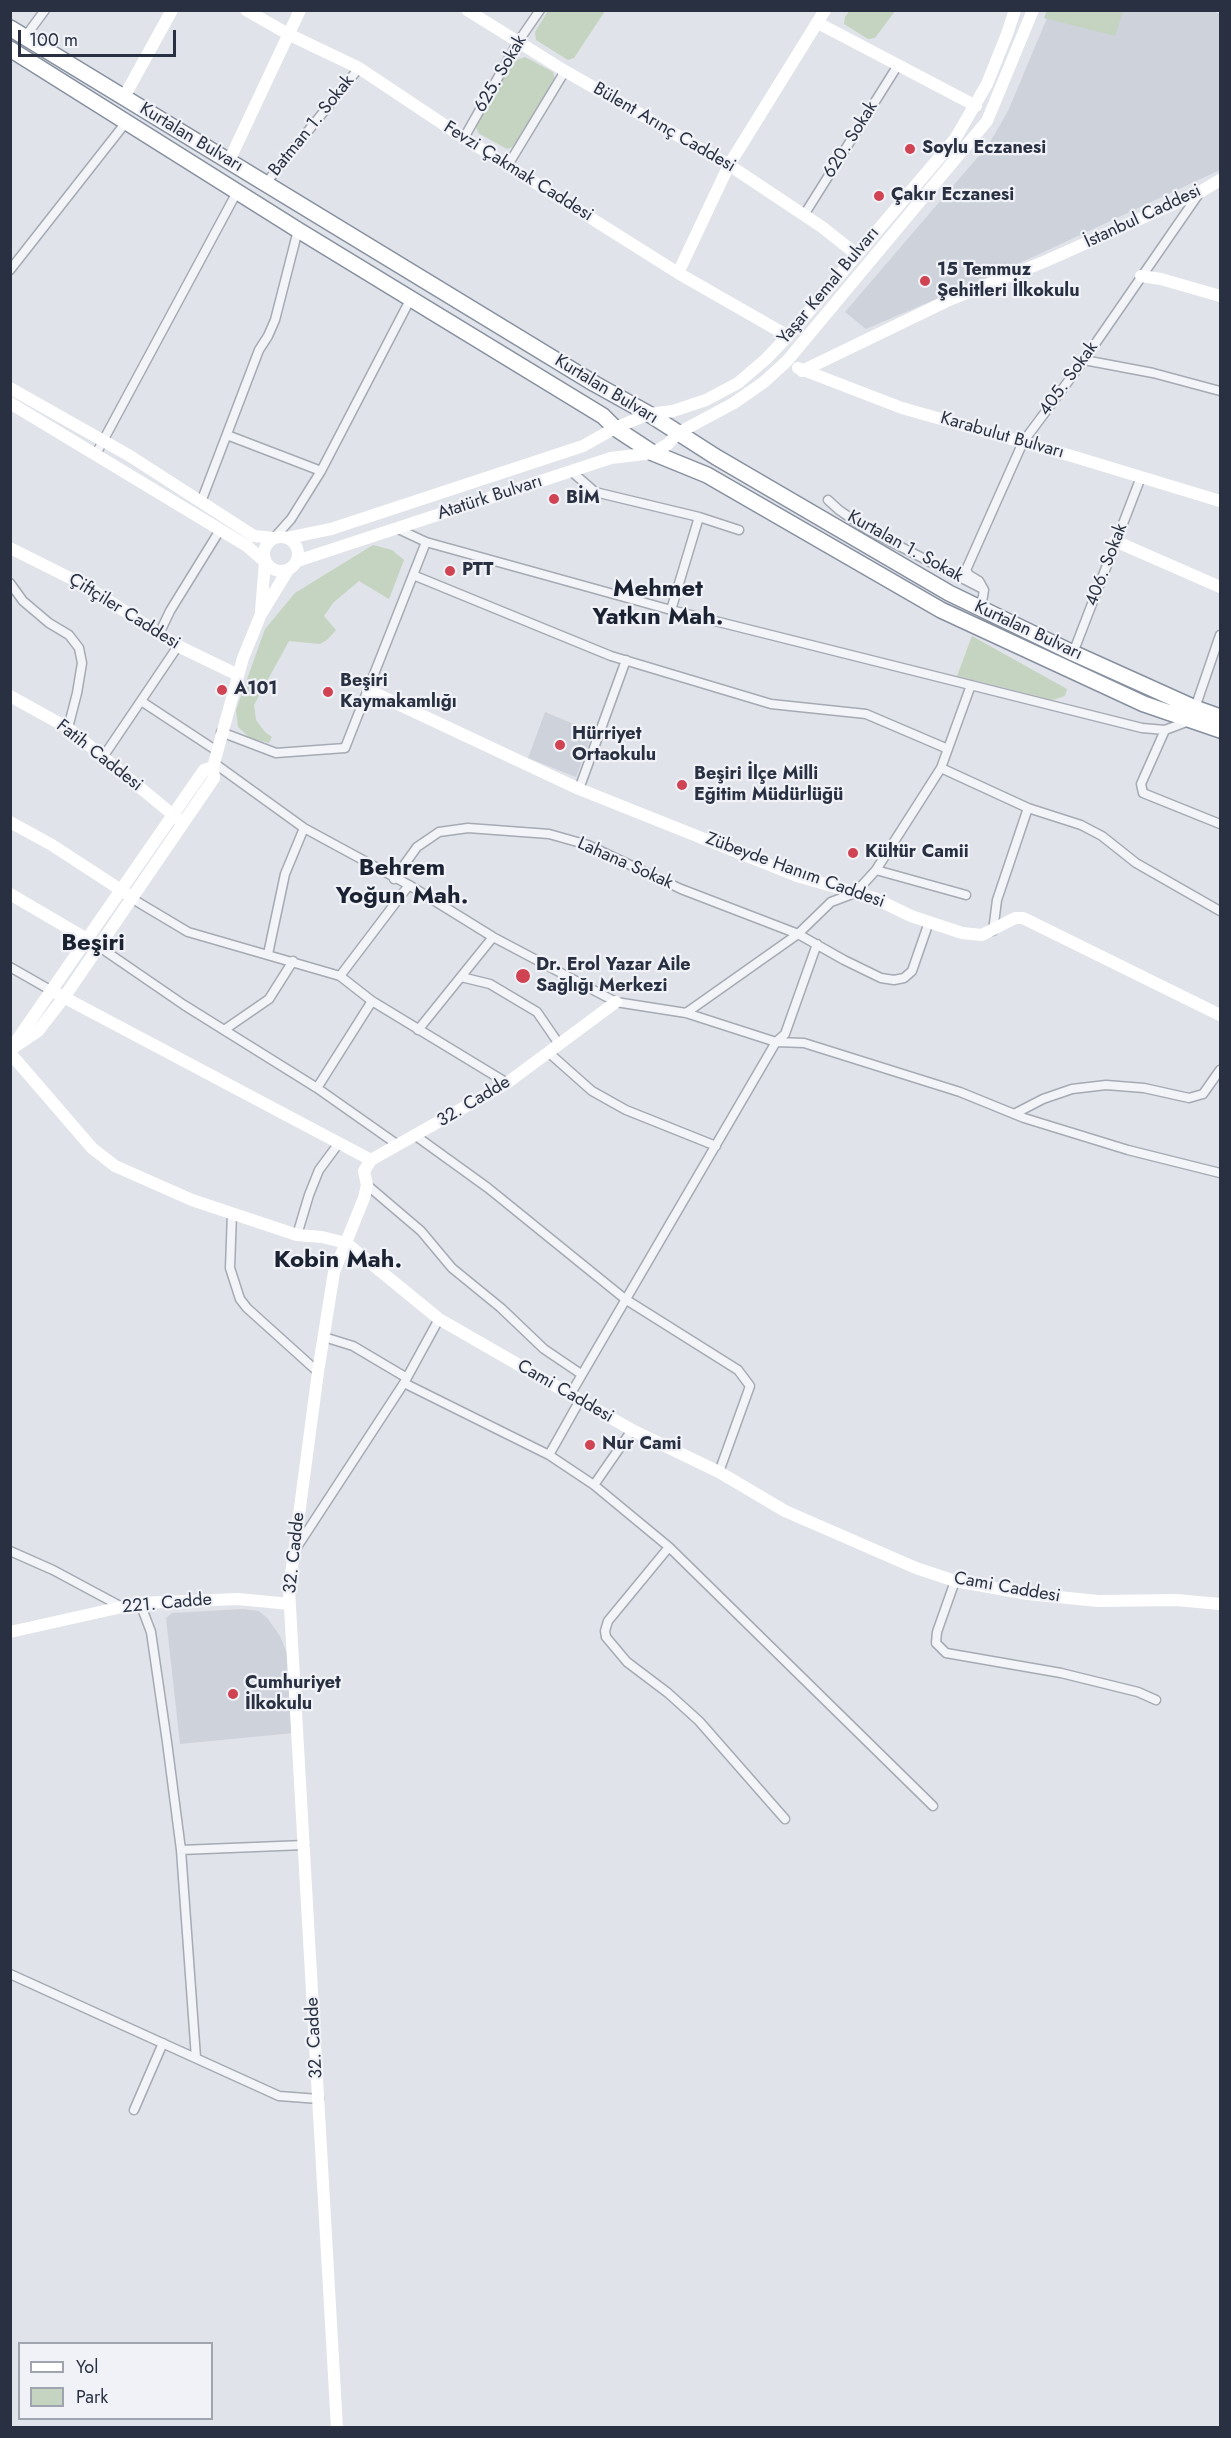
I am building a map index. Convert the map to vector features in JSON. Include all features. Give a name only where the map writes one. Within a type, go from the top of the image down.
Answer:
[{"type":"highway","name":"Kurtalan Bulvarı","points":[[10,28],[649,414],[716,458],[939,588],[1073,653],[1221,730]]},
{"type":"highway","name":"Kurtalan Bulvarı","points":[[10,49],[298,230],[603,416],[615,428],[653,453],[707,474],[941,610],[1144,704],[1192,714],[1221,717]]},
{"type":"street","points":[[25,37],[45,10]]},
{"type":"street","points":[[124,97],[172,10]]},
{"type":"street","name":"Fevzi Çakmak Caddesi","points":[[246,10],[288,34],[359,68],[464,138],[678,273],[788,336]]},
{"type":"street","points":[[229,161],[300,10]]},
{"type":"street","name":"Bülent Arınç Caddesi","points":[[467,10],[565,71],[729,165],[804,215],[856,254]]},
{"type":"street","name":"625. Sokak","points":[[464,138],[518,42],[540,10]]},
{"type":"street","points":[[678,273],[729,165],[825,10]]},
{"type":"street","name":"Yaşar Kemal Bulvarı","points":[[649,414],[673,411],[706,400],[738,383],[788,336],[954,139],[976,106],[1008,34],[1015,10]]},
{"type":"street","name":"Yaşar Kemal Bulvarı","points":[[678,433],[734,403],[764,382],[787,361],[987,121],[1034,10]]},
{"type":"street","points":[[818,23],[976,106]]},
{"type":"street","name":"620. Sokak","points":[[804,215],[898,65]]},
{"type":"street","name":"Batman 1. Sokak","points":[[266,183],[359,68]]},
{"type":"street","points":[[508,165],[565,71]]},
{"type":"street","points":[[10,270],[127,121]]},
{"type":"street","name":"İstanbul Caddesi","points":[[802,370],[947,301],[1046,261],[1200,192],[1221,180]]},
{"type":"street","points":[[96,454],[237,192]]},
{"type":"street","name":"405. Sokak","points":[[984,590],[979,581],[969,575],[966,570],[1023,442],[1084,360],[1200,192]]},
{"type":"street","points":[[201,502],[259,350],[275,320],[298,230]]},
{"type":"street","points":[[1141,276],[1161,279],[1221,296]]},
{"type":"street","points":[[261,614],[266,546],[291,519],[321,471],[411,298]]},
{"type":"street","points":[[1084,360],[1153,373],[1221,392]]},
{"type":"street","name":"Karabulut Bulvarı","points":[[787,361],[802,370],[902,408],[1221,501]]},
{"type":"street","points":[[10,388],[104,441],[254,536],[287,538],[296,545],[297,561],[288,570],[261,614],[238,675],[214,760],[204,770],[178,819],[126,894],[92,942],[52,991],[10,1051]]},
{"type":"street","points":[[10,403],[247,546],[272,570],[283,572],[288,570]]},
{"type":"street","name":"Atatürk Bulvarı","points":[[287,538],[331,529],[583,446],[615,428],[649,414]]},
{"type":"street","points":[[653,453],[668,444],[678,433]]},
{"type":"street","points":[[227,435],[321,471]]},
{"type":"street","name":"Atatürk Bulvarı","points":[[297,561],[611,458],[653,453]]},
{"type":"street","points":[[571,471],[595,492],[699,517],[739,530]]},
{"type":"street","name":"406. Sokak","points":[[1073,653],[1141,477]]},
{"type":"street","name":"Kurtalan 1. Sokak","points":[[828,500],[868,530],[984,590]]},
{"type":"street","points":[[671,610],[699,517]]},
{"type":"street","points":[[396,528],[426,542],[671,610],[1142,728],[1165,730]]},
{"type":"street","points":[[160,632],[170,611],[220,530]]},
{"type":"street","points":[[1115,541],[1221,587]]},
{"type":"street","points":[[221,732],[276,753],[345,748],[426,542]]},
{"type":"street","name":"Çiftçiler Caddesi","points":[[10,548],[86,586],[160,632],[178,646],[238,675]]},
{"type":"street","points":[[413,575],[626,660],[771,704],[866,714],[948,749]]},
{"type":"street","points":[[10,583],[23,601],[49,623],[69,635],[79,648],[82,663],[68,728]]},
{"type":"street","points":[[981,608],[984,590]]},
{"type":"street","points":[[1221,634],[1192,714],[1165,730],[1141,784],[1143,793],[1221,824]]},
{"type":"street","points":[[103,757],[178,646]]},
{"type":"street","points":[[579,789],[626,660]]},
{"type":"street","points":[[686,1013],[798,934],[831,902],[855,893],[876,870],[941,768],[971,685]]},
{"type":"street","name":"Zübeyde Hanım Caddesi","points":[[368,690],[579,789],[797,876],[874,898],[929,922],[962,933],[982,935],[1015,918],[1023,918],[1221,1015]]},
{"type":"street","name":"Fatih Caddesi","points":[[10,696],[68,728],[178,819]]},
{"type":"street","points":[[141,701],[304,828],[394,879],[409,885],[493,937],[616,1002],[686,1013],[776,1042],[804,1043],[960,1092],[1014,1114],[1128,1150],[1221,1173]]},
{"type":"street","points":[[941,768],[1028,808],[1082,825],[1102,836],[1136,863],[1221,911]]},
{"type":"street","points":[[993,931],[997,900],[1028,808]]},
{"type":"street","points":[[10,822],[52,845],[188,932],[340,976],[372,1001],[507,1083]]},
{"type":"street","points":[[268,954],[285,874],[304,828]]},
{"type":"street","name":"Lahana Sokak","points":[[394,879],[417,847],[439,832],[468,828],[549,834],[588,845],[681,889],[798,934],[881,978],[894,980],[904,978],[912,971],[929,922]]},
{"type":"street","points":[[876,870],[966,895]]},
{"type":"street","points":[[340,976],[409,885]]},
{"type":"street","points":[[10,894],[92,942],[184,1005],[317,1088],[398,1145]]},
{"type":"street","points":[[418,1030],[493,937]]},
{"type":"street","points":[[10,1051],[38,1031],[64,996],[92,942]]},
{"type":"street","points":[[549,1455],[575,1398],[581,1374],[776,1042],[785,1034],[817,944]]},
{"type":"street","points":[[224,1030],[269,999],[293,961]]},
{"type":"street","points":[[10,967],[371,1160]]},
{"type":"street","points":[[461,977],[490,984],[537,1012],[559,1044]]},
{"type":"street","points":[[317,1088],[372,1001]]},
{"type":"street","name":"32. Cadde","points":[[337,2427],[289,1590],[318,1372],[334,1272],[364,1198],[367,1185],[364,1171],[371,1160],[507,1083],[616,1002]]},
{"type":"street","name":"Cami Caddesi","points":[[10,1051],[92,1148],[115,1166],[192,1200],[297,1235],[322,1237],[346,1243],[439,1319],[632,1430],[719,1472],[785,1511],[916,1568],[955,1581],[1028,1594],[1098,1601],[1176,1600],[1221,1604]]},
{"type":"street","points":[[548,1052],[592,1091],[626,1110],[716,1146]]},
{"type":"street","points":[[1014,1114],[1043,1099],[1072,1089],[1106,1085],[1144,1088],[1189,1098],[1203,1094],[1221,1070]]},
{"type":"street","points":[[416,1136],[488,1188],[625,1299],[738,1370],[750,1386],[719,1472]]},
{"type":"street","points":[[297,1235],[319,1170],[339,1143]]},
{"type":"street","points":[[367,1185],[422,1231],[452,1268],[501,1308],[544,1349],[581,1374]]},
{"type":"street","points":[[232,1213],[230,1268],[240,1299],[318,1372]]},
{"type":"street","points":[[295,1550],[405,1381],[439,1319]]},
{"type":"street","points":[[324,1337],[353,1346],[405,1381],[549,1455],[594,1485],[669,1547],[933,1806]]},
{"type":"street","points":[[594,1485],[632,1430]]},
{"type":"street","points":[[669,1547],[608,1621],[606,1637],[627,1662],[668,1693],[699,1721],[785,1819]]},
{"type":"street","points":[[10,1551],[53,1570],[122,1607]]},
{"type":"street","points":[[955,1581],[937,1632],[936,1643],[946,1653],[1061,1673],[1138,1692],[1156,1700]]},
{"type":"street","name":"221. Cadde","points":[[10,1632],[140,1603],[238,1599],[290,1604]]},
{"type":"street","points":[[140,1603],[151,1632],[181,1850],[196,2058]]},
{"type":"street","points":[[181,1850],[304,1845]]},
{"type":"street","points":[[10,1974],[279,2096],[319,2099]]},
{"type":"street","points":[[134,2110],[163,2043]]},
{"type":"shaded area","points":[[1210,10],[1220,14],[1220,170],[1020,263],[866,329],[845,312],[989,144],[1008,111],[1050,11]]},
{"type":"shaded area","name":"Hürriyet Ortaokulu","points":[[545,712],[593,732],[576,777],[528,758]]},
{"type":"shaded area","name":"Cumhuriyet İlkokulu","points":[[243,1609],[259,1611],[280,1636],[288,1656],[294,1733],[180,1744],[166,1618],[172,1613]]},
{"type":"green space","points":[[850,10],[895,11],[875,38],[868,39],[844,24],[845,17]]},
{"type":"green space","points":[[1047,10],[1123,11],[1115,36],[1044,18]]},
{"type":"green space","points":[[548,11],[605,11],[574,58],[568,60],[536,40],[535,32]]},
{"type":"green space","points":[[525,57],[553,72],[555,80],[516,146],[507,149],[478,133],[475,123],[513,61]]},
{"type":"green space","points":[[373,545],[392,550],[404,560],[389,599],[359,581],[333,603],[324,616],[336,630],[327,640],[320,644],[289,641],[254,705],[256,720],[272,737],[269,743],[250,738],[238,727],[236,710],[265,629],[295,593]]},
{"type":"green space","points":[[972,636],[1067,689],[1065,696],[1053,700],[957,676]]},
{"type":"place","name":"Soylu Eczanesi","points":[[910,149]]},
{"type":"place","name":"Çakır Eczanesi","points":[[879,196]]},
{"type":"place","name":"15 Temmuz Şehitleri İlkokulu","points":[[925,281]]},
{"type":"place","name":"BİM","points":[[554,499]]},
{"type":"place","name":"PTT","points":[[450,571]]},
{"type":"place","name":"A101","points":[[222,690]]},
{"type":"place","name":"Beşiri Kaymakamlığı","points":[[328,692]]},
{"type":"place","name":"Hürriyet Ortaokulu","points":[[560,745]]},
{"type":"place","name":"Beşiri İlçe Milli Eğitim Müdürlüğü","points":[[682,785]]},
{"type":"place","name":"Kültür Camii","points":[[853,853]]},
{"type":"place","name":"Dr. Erol Yazar Aile Sağlığı Merkezi","points":[[523,976]]},
{"type":"place","name":"Nur Cami","points":[[590,1445]]},
{"type":"place","name":"Cumhuriyet İlkokulu","points":[[233,1694]]},
{"type":"district","name":"Mehmet Yatkın Mah.","points":[[658,604]]},
{"type":"district","name":"Behrem Yoğun Mah.","points":[[402,883]]},
{"type":"district","name":"Beşiri","points":[[93,944]]},
{"type":"district","name":"Kobin Mah.","points":[[338,1261]]}]
